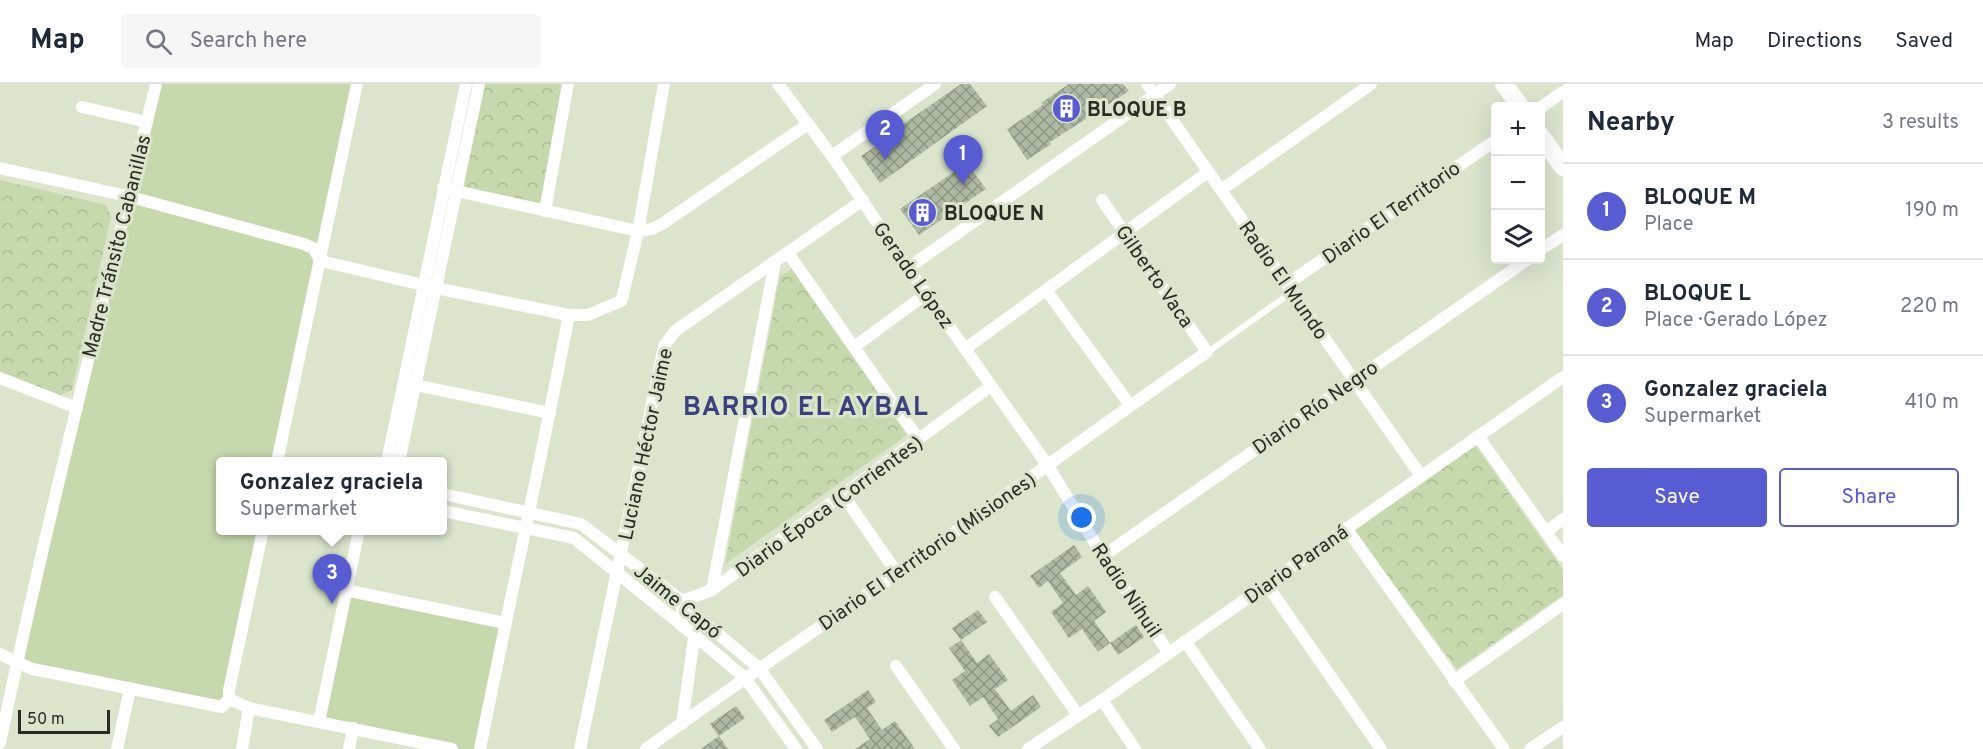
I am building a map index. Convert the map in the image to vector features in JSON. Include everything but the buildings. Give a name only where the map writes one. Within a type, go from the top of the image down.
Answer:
[{"type":"street","name":"Madre Tránsito Cabanillas","points":[[0,743],[17,661],[127,196],[156,84]]},
{"type":"street","points":[[281,457],[357,84]]},
{"type":"street","points":[[388,457],[466,84]]},
{"type":"street","points":[[400,457],[479,84]]},
{"type":"street","points":[[545,211],[568,84]]},
{"type":"street","points":[[0,168],[127,196],[304,244],[313,248],[321,261],[436,288],[569,315],[588,315],[621,301],[638,231],[664,84]]},
{"type":"street","name":"Gerado López","points":[[778,84],[832,156],[964,349],[1048,466]]},
{"type":"street","points":[[832,156],[935,84]]},
{"type":"street","name":"Radio El Mundo","points":[[1147,84],[1421,476]]},
{"type":"street","points":[[908,268],[1170,84]]},
{"type":"street","points":[[1221,190],[1371,84]]},
{"type":"street","points":[[1504,84],[1517,102]]},
{"type":"street","points":[[1545,105],[1563,92]]},
{"type":"street","points":[[82,107],[147,122]]},
{"type":"street","points":[[443,188],[638,231],[652,229],[808,124]]},
{"type":"street","points":[[1545,142],[1563,168]]},
{"type":"street","name":"Diario El Territorio","points":[[1290,288],[1491,144]]},
{"type":"street","points":[[964,349],[1208,172]]},
{"type":"street","name":"Luciano Héctor Jaime","points":[[580,749],[664,346],[675,331],[863,200]]},
{"type":"street","name":"Gilberto Vaca","points":[[1102,200],[1207,352]]},
{"type":"street","points":[[1545,247],[1563,235]]},
{"type":"street","points":[[788,254],[919,440]]},
{"type":"street","points":[[712,590],[775,262]]},
{"type":"street","name":"Diario Río Negro","points":[[1103,555],[1521,264]]},
{"type":"street","points":[[1046,290],[1130,405]]},
{"type":"street","points":[[854,347],[926,294]]},
{"type":"street","points":[[480,749],[569,315]]},
{"type":"street","name":"Diario El Territorio (Misiones)","points":[[653,747],[759,668],[897,573],[1207,352]]},
{"type":"street","name":"Diario Paraná","points":[[1028,749],[1102,700],[1563,377]]},
{"type":"street","points":[[0,378],[77,408]]},
{"type":"street","points":[[416,386],[550,413]]},
{"type":"street","name":"Diario Época (Corrientes)","points":[[681,601],[712,590],[991,386]]},
{"type":"street","points":[[1478,436],[1563,556]]},
{"type":"street","name":"Radio Nihuil","points":[[1048,466],[1103,555],[1169,653]]},
{"type":"street","name":"Jaime Capó","points":[[447,495],[581,524],[681,601],[759,668],[817,749]]},
{"type":"street","points":[[843,495],[897,573]]},
{"type":"street","name":"Jaime Capó","points":[[447,512],[574,538],[745,678],[796,749]]},
{"type":"street","points":[[1546,532],[1563,519]]},
{"type":"street","points":[[1346,528],[1504,749]]},
{"type":"street","points":[[0,654],[32,669],[222,707],[229,699],[262,535]]},
{"type":"street","points":[[319,722],[357,535]]},
{"type":"street","points":[[1267,585],[1381,749]]},
{"type":"street","points":[[345,590],[505,623]]},
{"type":"street","points":[[995,597],[1078,714]]},
{"type":"street","points":[[681,601],[682,626]]},
{"type":"street","points":[[1454,681],[1563,604]]},
{"type":"street","points":[[681,724],[694,635],[699,618]]},
{"type":"street","points":[[1185,641],[1260,749]]},
{"type":"street","points":[[896,666],[954,749]]},
{"type":"street","points":[[117,749],[130,689]]},
{"type":"street","points":[[229,699],[249,708],[452,749]]},
{"type":"street","points":[[1102,700],[1135,749]]},
{"type":"street","points":[[242,749],[249,708]]},
{"type":"street","points":[[1530,749],[1563,726]]},
{"type":"street","points":[[349,749],[353,728]]},
{"type":"lane","points":[[1207,352],[1290,288]]},
{"type":"green space","points":[[158,84],[356,84],[278,457],[216,457],[216,535],[261,535],[222,707],[17,661]]},
{"type":"green space","points":[[480,84],[572,84],[545,211],[457,191]]},
{"type":"green space","points":[[0,180],[106,205],[111,217],[72,390],[59,396],[0,372]]},
{"type":"green space","points":[[792,269],[907,435],[725,564],[780,276]]},
{"type":"green space","points":[[1475,445],[1563,570],[1563,595],[1457,669],[1354,531]]},
{"type":"green space","points":[[346,590],[505,623],[480,749],[452,749],[319,722]]},
{"type":"place","name":"BLOQUE B","points":[[1066,109]]},
{"type":"place","name":"BLOQUE L","points":[[885,160]]},
{"type":"place","name":"BLOQUE M","points":[[963,185]]},
{"type":"place","name":"BLOQUE N","points":[[923,213]]},
{"type":"place","name":"Gonzalez graciela","points":[[332,604]]},
{"type":"district","name":"BARRIO EL AYBAL","points":[[806,406]]}]
